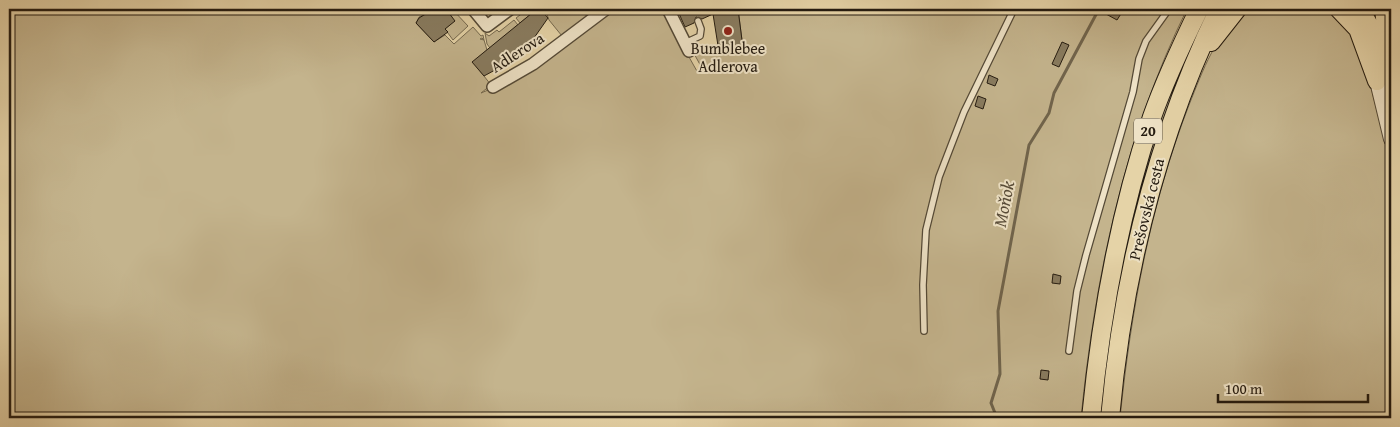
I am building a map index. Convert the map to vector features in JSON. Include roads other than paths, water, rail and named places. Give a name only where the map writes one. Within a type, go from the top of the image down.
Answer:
[{"type":"highway","name":"Prešovská cesta","points":[[1091,418],[1103,319],[1131,186],[1152,117],[1175,59],[1199,9]]},
{"type":"highway","name":"Prešovská cesta","points":[[1110,418],[1120,329],[1132,260],[1161,148],[1189,72],[1219,9]]},
{"type":"highway","points":[[1189,72],[1237,9]]},
{"type":"highway","points":[[1339,9],[1358,29],[1384,77]]},
{"type":"highway","points":[[1360,9],[1385,54],[1384,77]]},
{"type":"highway","points":[[1384,9],[1391,65]]},
{"type":"street","points":[[473,9],[488,26],[510,9]]},
{"type":"street","name":"Adlerova","points":[[494,87],[532,64],[606,9]]},
{"type":"street","points":[[669,9],[687,47]]},
{"type":"street","points":[[1384,77],[1391,139]]},
{"type":"lane","points":[[924,331],[923,285],[926,230],[939,177],[964,112],[1014,9]]},
{"type":"lane","points":[[1070,351],[1077,291],[1133,92],[1139,60],[1146,41],[1168,9]]},
{"type":"lane","points":[[687,47],[700,36],[701,30],[698,21]]},
{"type":"waterway","name":"Moňok","points":[[997,418],[991,403],[1000,374],[998,311],[1029,145],[1049,113],[1054,93],[1099,9]]},
{"type":"place","name":"Bumblebee Adlerova","points":[[728,31]]}]
